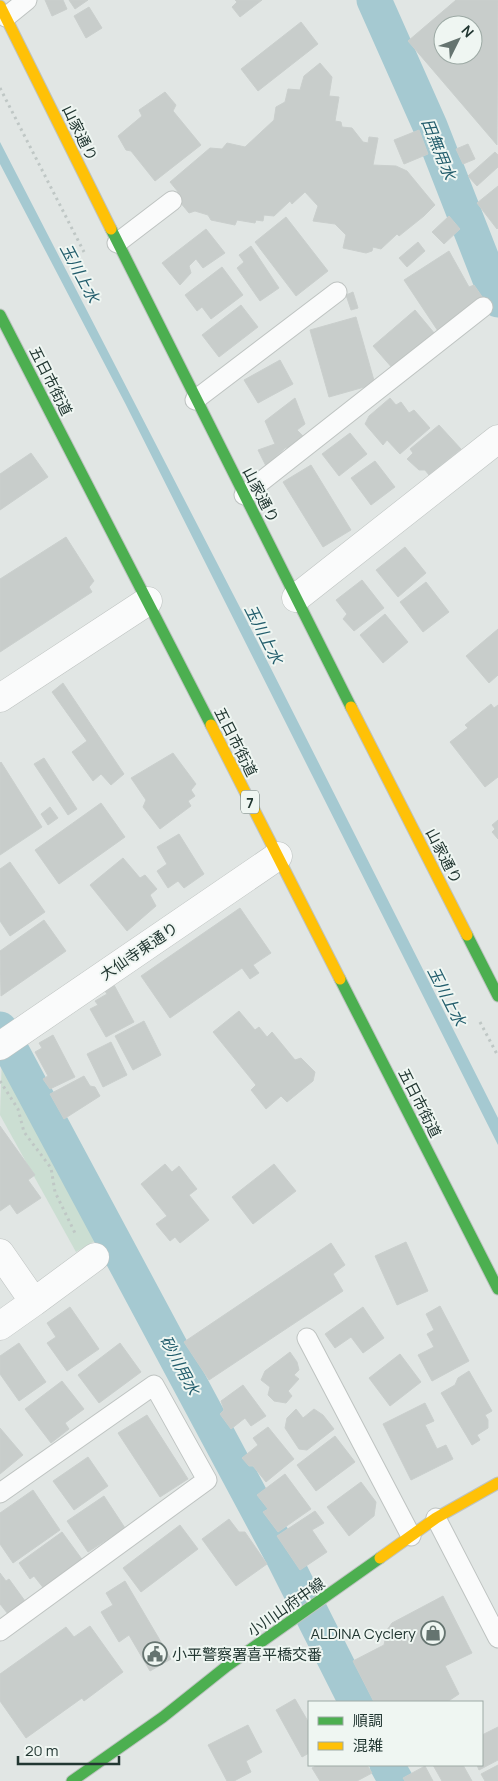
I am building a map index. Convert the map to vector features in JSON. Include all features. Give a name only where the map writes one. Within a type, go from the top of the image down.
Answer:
[{"type":"main road","name":"山家通り","points":[[3,11],[195,400],[498,996]]},
{"type":"main road","name":"五日市街道","points":[[0,315],[148,601],[498,1289]]},
{"type":"main road","name":"小川山府中線","points":[[72,1781],[163,1717],[227,1666],[436,1518],[498,1483]]},
{"type":"street","points":[[296,598],[498,439]]},
{"type":"street","points":[[0,698],[148,601]]},
{"type":"street","name":"大仙寺東通り","points":[[8,1040],[278,856]]},
{"type":"street","points":[[0,1253],[34,1302]]},
{"type":"street","points":[[0,1326],[92,1259]]},
{"type":"lane","points":[[3,11],[27,0]]},
{"type":"lane","points":[[117,243],[172,201]]},
{"type":"lane","points":[[195,400],[337,292]]},
{"type":"lane","points":[[244,495],[483,306]]},
{"type":"lane","points":[[307,1338],[411,1536]]},
{"type":"lane","points":[[0,1493],[154,1385],[207,1480],[0,1631]]},
{"type":"lane","points":[[436,1518],[498,1638]]},
{"type":"path","points":[[0,1081],[18,1109],[24,1132],[51,1168],[55,1192],[92,1259]]},
{"type":"green space","points":[[2,1054],[100,1238],[76,1252],[0,1115]]},
{"type":"water","points":[[0,142],[249,625],[498,1118],[498,1145],[125,403],[0,164]]},
{"type":"building","points":[[45,0],[63,0],[67,9],[52,16]]},
{"type":"building","points":[[69,0],[88,0],[75,9]]},
{"type":"building","points":[[235,0],[262,0],[240,17],[232,7],[237,2]]},
{"type":"building","points":[[456,0],[498,0],[497,145],[408,41],[433,20],[433,65],[483,65],[483,15],[438,15]]},
{"type":"building","points":[[89,7],[102,28],[86,38],[74,16]]},
{"type":"building","points":[[301,22],[318,44],[258,91],[241,69]]},
{"type":"building","points":[[320,63],[332,77],[329,96],[339,97],[335,121],[341,122],[342,127],[352,128],[363,142],[368,143],[369,137],[378,138],[373,165],[396,166],[407,171],[435,205],[424,216],[399,236],[397,234],[381,249],[373,247],[372,251],[366,253],[343,248],[346,235],[335,224],[313,221],[318,206],[305,192],[292,204],[290,201],[274,216],[264,215],[263,221],[256,220],[255,223],[237,220],[235,225],[211,220],[208,215],[195,211],[189,213],[175,196],[179,193],[170,182],[210,148],[222,149],[227,143],[245,147],[274,120],[276,107],[285,102],[288,89],[300,90],[304,76]]},
{"type":"building","points":[[165,92],[176,105],[173,111],[201,145],[155,181],[131,151],[126,150],[118,136],[142,116],[139,110]]},
{"type":"building","points":[[419,130],[428,154],[404,164],[394,140]]},
{"type":"building","points":[[468,144],[475,159],[463,164],[456,149]]},
{"type":"building","points":[[495,152],[498,155],[498,167],[477,186],[468,176]]},
{"type":"building","points":[[498,186],[498,228],[497,229],[477,203]]},
{"type":"building","points":[[449,216],[460,229],[444,244],[432,232]]},
{"type":"building","points":[[286,217],[328,271],[296,296],[255,242]]},
{"type":"building","points":[[206,229],[225,253],[203,268],[196,259],[189,266],[191,273],[180,285],[162,263]]},
{"type":"building","points":[[418,242],[425,251],[407,267],[399,258]]},
{"type":"building","points":[[251,246],[279,288],[260,301],[237,268],[244,262],[239,255]]},
{"type":"building","points":[[449,251],[469,287],[474,285],[483,298],[438,331],[404,280]]},
{"type":"building","points":[[222,267],[243,295],[211,319],[202,307],[197,311],[185,295]]},
{"type":"building","points":[[353,292],[358,308],[351,310],[346,295]]},
{"type":"building","points":[[241,305],[258,327],[219,357],[202,335]]},
{"type":"building","points":[[415,310],[435,334],[394,370],[373,346]]},
{"type":"building","points":[[356,317],[375,384],[329,397],[310,330]]},
{"type":"building","points":[[280,360],[293,384],[258,403],[244,380]]},
{"type":"building","points":[[295,398],[305,424],[297,430],[303,436],[292,447],[285,448],[266,466],[258,450],[275,444],[265,421]]},
{"type":"building","points":[[390,398],[396,405],[401,402],[409,413],[414,410],[430,428],[400,454],[387,440],[383,445],[365,424],[369,416]]},
{"type":"building","points":[[439,425],[461,449],[429,475],[425,470],[419,470],[407,459],[413,453],[410,449]]},
{"type":"building","points":[[350,433],[367,454],[339,476],[322,454]]},
{"type":"building","points":[[31,453],[48,477],[0,510],[0,474]]},
{"type":"building","points":[[375,461],[395,487],[371,505],[351,478]]},
{"type":"building","points":[[311,465],[351,530],[323,547],[283,482]]},
{"type":"building","points":[[66,537],[94,581],[89,587],[92,592],[0,652],[0,579]]},
{"type":"building","points":[[405,547],[426,573],[398,597],[376,570]]},
{"type":"building","points":[[362,580],[384,608],[354,631],[343,619],[347,614],[336,600]]},
{"type":"building","points":[[426,582],[449,612],[423,632],[400,602]]},
{"type":"building","points":[[385,614],[408,642],[383,663],[360,635]]},
{"type":"building","points":[[498,629],[498,675],[489,683],[466,656]]},
{"type":"building","points":[[63,683],[124,774],[111,785],[101,774],[93,781],[72,752],[87,741],[52,692]]},
{"type":"building","points":[[491,704],[494,708],[498,705],[498,777],[485,787],[450,742],[468,728],[465,725]]},
{"type":"building","points":[[173,753],[196,784],[191,790],[195,796],[188,801],[191,806],[160,829],[143,807],[146,800],[131,778]]},
{"type":"building","points":[[44,758],[77,809],[68,815],[34,764]]},
{"type":"building","points":[[0,763],[42,827],[0,855]]},
{"type":"building","points":[[101,803],[125,837],[59,884],[35,850]]},
{"type":"building","points":[[50,807],[58,818],[48,825],[41,814]]},
{"type":"building","points":[[498,820],[498,839],[492,832],[495,829],[492,825]]},
{"type":"building","points":[[179,834],[204,874],[184,888],[178,881],[168,888],[157,871],[167,864],[157,847]]},
{"type":"building","points":[[123,858],[140,878],[145,875],[157,889],[150,895],[156,906],[127,931],[90,885]]},
{"type":"building","points":[[10,862],[45,912],[10,936],[0,921],[0,869]]},
{"type":"building","points":[[240,908],[271,953],[253,965],[259,973],[250,979],[242,968],[170,1018],[141,976]]},
{"type":"building","points":[[44,920],[66,951],[1,996],[0,951]]},
{"type":"building","points":[[113,983],[134,1022],[106,1037],[90,1009],[98,1005],[95,1001],[107,994],[103,988]]},
{"type":"building","points":[[239,1011],[255,1030],[259,1027],[267,1037],[272,1032],[295,1060],[301,1058],[315,1072],[313,1081],[287,1102],[281,1096],[266,1109],[251,1090],[256,1085],[213,1032]]},
{"type":"building","points":[[144,1021],[161,1055],[133,1070],[115,1036]]},
{"type":"building","points":[[53,1035],[75,1077],[50,1089],[43,1079],[48,1076],[35,1052],[42,1048],[39,1043]]},
{"type":"building","points":[[111,1042],[127,1075],[103,1087],[87,1054]]},
{"type":"building","points":[[84,1076],[90,1086],[95,1087],[100,1096],[64,1119],[50,1094]]},
{"type":"building","points":[[0,1126],[35,1175],[28,1180],[41,1198],[17,1214],[10,1204],[0,1211]]},
{"type":"building","points":[[165,1164],[172,1172],[179,1166],[197,1189],[189,1195],[209,1220],[180,1243],[175,1237],[170,1241],[156,1224],[167,1216],[141,1184]]},
{"type":"building","points":[[274,1164],[296,1191],[253,1224],[232,1197]]},
{"type":"building","points":[[406,1242],[428,1291],[397,1305],[375,1256]]},
{"type":"building","points":[[331,1243],[345,1265],[333,1274],[343,1291],[209,1380],[184,1342]]},
{"type":"building","points":[[440,1306],[469,1361],[432,1381],[418,1355],[434,1347],[427,1334],[434,1330],[426,1314]]},
{"type":"building","points":[[70,1307],[99,1349],[67,1371],[47,1343],[56,1337],[47,1323]]},
{"type":"building","points":[[363,1307],[384,1338],[363,1353],[351,1337],[335,1348],[325,1334]]},
{"type":"building","points":[[19,1343],[46,1382],[19,1401],[0,1374],[0,1356]]},
{"type":"building","points":[[120,1343],[141,1372],[99,1403],[78,1375]]},
{"type":"building","points":[[290,1352],[297,1362],[299,1370],[294,1375],[299,1379],[288,1391],[292,1396],[286,1403],[274,1401],[268,1395],[270,1387],[261,1380],[265,1371]]},
{"type":"building","points":[[400,1354],[421,1382],[390,1406],[369,1378]]},
{"type":"building","points":[[469,1371],[492,1411],[485,1415],[488,1420],[488,1428],[477,1435],[480,1440],[472,1445],[441,1393],[455,1385],[458,1378]]},
{"type":"building","points":[[62,1381],[84,1409],[65,1423],[69,1429],[51,1443],[25,1409]]},
{"type":"building","points":[[243,1385],[266,1416],[251,1426],[245,1418],[231,1429],[220,1414],[224,1410],[221,1401]]},
{"type":"building","points":[[425,1403],[434,1421],[425,1425],[437,1449],[446,1445],[453,1459],[411,1480],[383,1424]]},
{"type":"building","points":[[296,1409],[303,1418],[314,1409],[323,1415],[334,1429],[307,1450],[299,1449],[285,1428],[287,1418]]},
{"type":"building","points":[[147,1415],[188,1479],[160,1497],[118,1433]]},
{"type":"building","points":[[268,1427],[294,1459],[266,1482],[253,1466],[249,1466],[242,1458],[258,1445],[253,1438]]},
{"type":"building","points":[[0,1428],[23,1455],[0,1474]]},
{"type":"building","points":[[335,1436],[355,1462],[316,1491],[297,1465]]},
{"type":"building","points":[[88,1457],[108,1486],[74,1510],[53,1481]]},
{"type":"building","points":[[285,1474],[311,1509],[278,1532],[263,1512],[268,1509],[257,1495]]},
{"type":"building","points":[[361,1482],[376,1502],[374,1516],[349,1536],[327,1507]]},
{"type":"building","points":[[33,1490],[60,1530],[13,1563],[0,1544],[0,1513]]},
{"type":"building","points":[[104,1496],[125,1528],[88,1552],[67,1521]]},
{"type":"building","points":[[315,1511],[324,1523],[312,1530],[327,1552],[300,1570],[277,1536]]},
{"type":"building","points":[[229,1519],[239,1532],[245,1532],[267,1564],[236,1586],[202,1539]]},
{"type":"building","points":[[180,1525],[198,1549],[141,1592],[123,1568]]},
{"type":"building","points":[[62,1532],[84,1562],[45,1590],[34,1576],[30,1579],[19,1563]]},
{"type":"building","points":[[0,1573],[6,1581],[9,1579],[25,1601],[8,1614],[0,1604]]},
{"type":"building","points":[[125,1581],[171,1659],[150,1671],[129,1635],[119,1642],[101,1612],[113,1605],[106,1593]]},
{"type":"building","points":[[443,1596],[472,1653],[445,1666],[459,1694],[448,1701],[373,1701],[353,1661],[384,1645],[387,1630],[392,1623]]},
{"type":"building","points":[[90,1626],[123,1672],[84,1701],[82,1698],[26,1738],[0,1701],[0,1674],[66,1627],[74,1637]]},
{"type":"building","points":[[295,1699],[308,1721],[308,1754],[302,1757],[276,1710]]},
{"type":"building","points":[[248,1725],[262,1752],[246,1761],[251,1772],[234,1781],[227,1781],[208,1745]]},
{"type":"building","points":[[498,1727],[498,1760],[479,1770],[477,1766],[483,1766],[483,1734]]},
{"type":"building","points":[[498,1765],[498,1781],[485,1781],[481,1774]]},
{"type":"building","points":[[316,1766],[368,1766],[372,1773],[357,1781],[320,1781],[312,1768]]},
{"type":"building","points":[[425,1766],[433,1781],[405,1781],[403,1778]]},
{"type":"building","points":[[434,1766],[464,1766],[472,1781],[442,1781]]},
{"type":"waterway","name":"田無用水","points":[[374,0],[430,126],[498,300]]},
{"type":"waterway","name":"砂川用水","points":[[0,1029],[283,1557],[355,1701]]},
{"type":"waterway","name":"砂川用水","points":[[388,1766],[396,1781]]},
{"type":"traffic: fast","points":[[111,229],[351,707]]},
{"type":"traffic: fast","points":[[0,315],[211,725]]},
{"type":"traffic: fast","points":[[467,935],[498,996]]},
{"type":"traffic: fast","points":[[340,979],[498,1289]]},
{"type":"traffic: fast","points":[[72,1781],[163,1717],[227,1666],[380,1558]]},
{"type":"traffic: slow","points":[[0,6],[111,229]]},
{"type":"traffic: slow","points":[[351,707],[467,935]]},
{"type":"traffic: slow","points":[[211,725],[340,979]]},
{"type":"traffic: slow","points":[[380,1558],[436,1518],[498,1483]]},
{"type":"place","name":"ALDINA Cyclery","points":[[433,1633]]},
{"type":"place","name":"小平警察署喜平橋交番","points":[[155,1654]]},
{"type":"water label","name":"玉川上水","points":[[80,273]]},
{"type":"water label","name":"玉川上水","points":[[264,634]]},
{"type":"water label","name":"玉川上水","points":[[447,996]]}]
